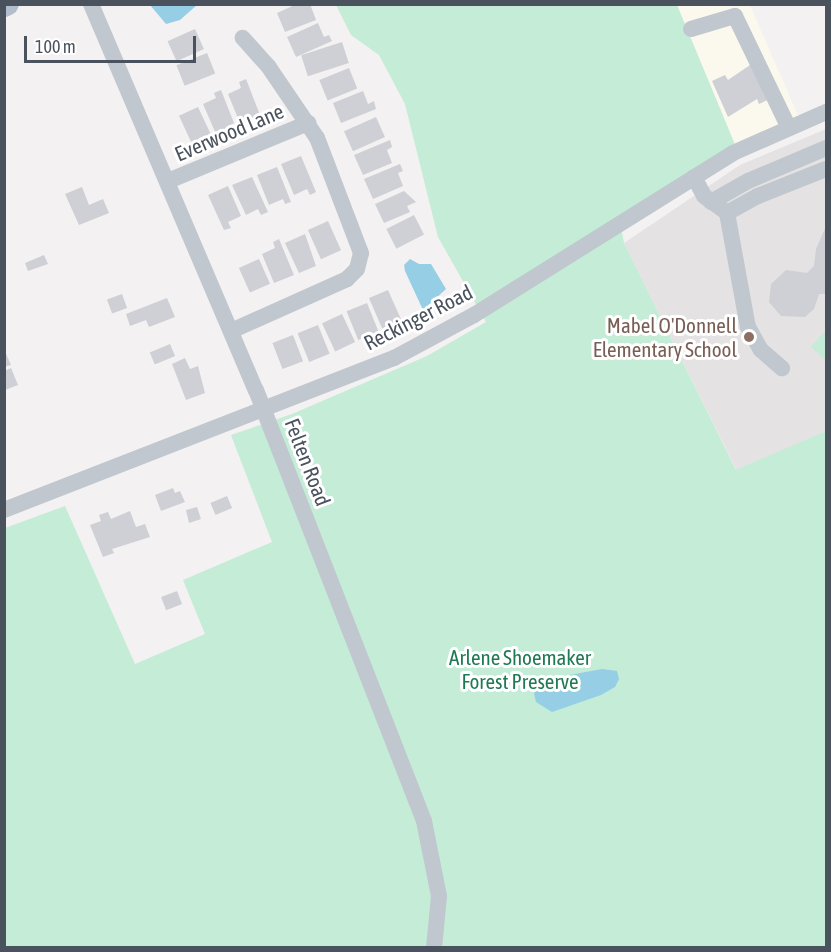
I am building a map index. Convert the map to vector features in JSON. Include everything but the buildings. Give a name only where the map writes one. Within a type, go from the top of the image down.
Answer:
[{"type":"street","name":"Felten Road","points":[[91,4],[264,411],[424,821],[439,896],[434,948]]},
{"type":"street","points":[[691,29],[735,16],[789,128]]},
{"type":"street","name":"Everwood Lane","points":[[231,331],[337,285],[353,275],[361,262],[356,231],[308,123],[243,38]]},
{"type":"street","name":"Reckinger Road","points":[[4,510],[264,411],[394,358],[443,333],[734,153],[826,112]]},
{"type":"street","name":"Everwood Lane","points":[[168,182],[308,123]]},
{"type":"street","points":[[711,202],[780,166],[826,148]]},
{"type":"street","points":[[728,213],[759,196],[826,169]]},
{"type":"street","points":[[694,177],[711,202],[728,213],[748,327],[761,350],[782,368]]},
{"type":"shaded area","points":[[677,5],[750,5],[800,120],[736,147]]},
{"type":"shaded area","name":"Mabel O'Donnell Elementary School","points":[[826,129],[826,431],[737,471],[624,243],[740,165]]},
{"type":"green space","name":"Arlene Shoemaker Forest Preserve","points":[[336,5],[677,5],[736,147],[619,216],[624,243],[736,470],[826,431],[826,947],[5,948],[5,528],[65,506],[135,664],[205,634],[183,580],[272,542],[231,435],[292,414],[427,356],[486,322],[438,237],[405,104],[379,55],[351,35]]},
{"type":"green space","points":[[823,333],[826,333],[826,361],[811,347]]},
{"type":"water","points":[[150,5],[197,5],[180,20],[166,24]]},
{"type":"water","points":[[410,259],[419,264],[431,264],[446,289],[423,310],[405,271],[404,265]]},
{"type":"water","points":[[602,669],[617,671],[619,679],[615,687],[601,695],[552,712],[536,702],[534,693],[548,679]]},
{"type":"place","name":"Mabel O'Donnell Elementary School","points":[[749,337]]}]
